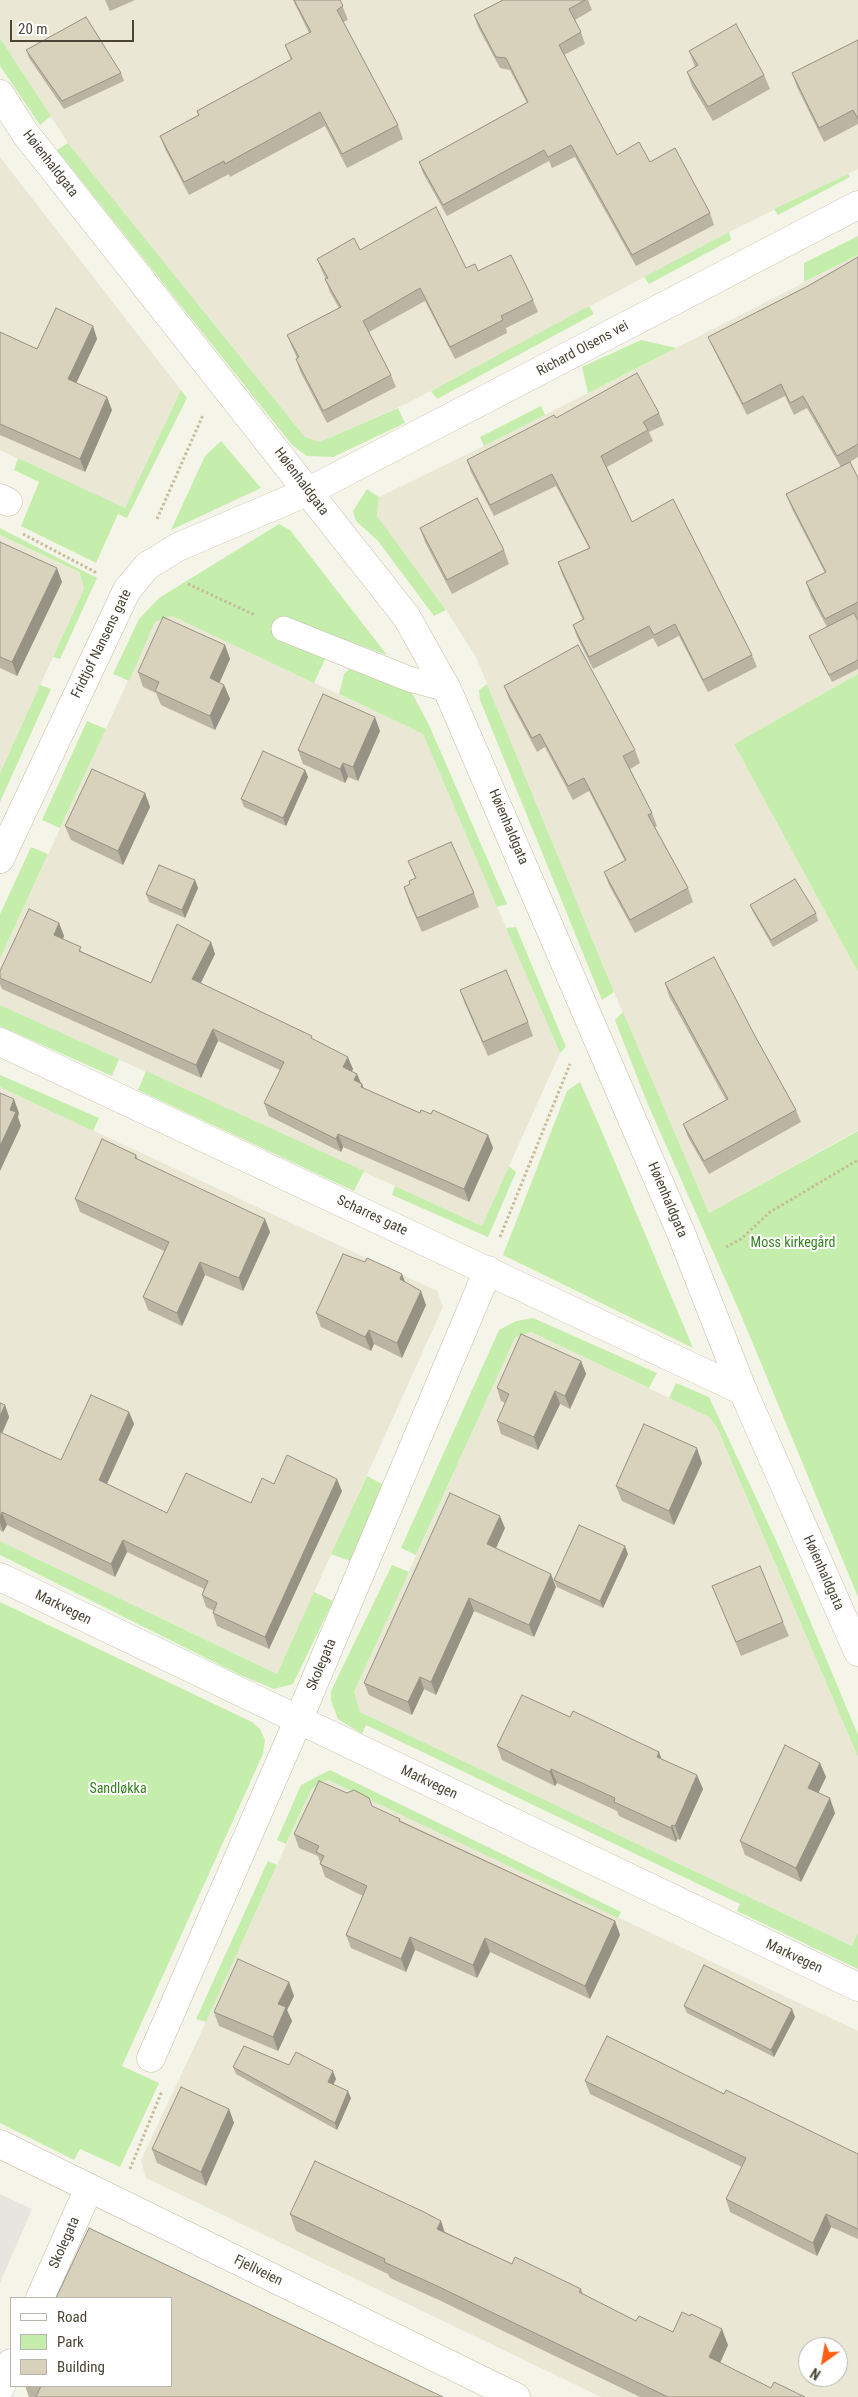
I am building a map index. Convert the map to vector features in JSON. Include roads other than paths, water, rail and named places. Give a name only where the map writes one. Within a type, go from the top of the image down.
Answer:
[{"type":"street","name":"Høienhaldgata","points":[[0,94],[26,133],[406,616],[447,689],[681,1233],[743,1391],[857,1648]]},
{"type":"street","name":"Richard Olsens vei","points":[[307,492],[858,205]]},
{"type":"street","name":"Fridtjof Nansens gate","points":[[0,859],[127,590],[147,566],[178,547],[307,492]]},
{"type":"street","name":"Scharres gate","points":[[0,1042],[743,1391]]},
{"type":"street","name":"Skolegata","points":[[151,2058],[298,1721],[488,1270]]},
{"type":"street","name":"Markvegen","points":[[0,1577],[858,1987]]},
{"type":"street","name":"Fjellveien","points":[[0,2144],[516,2397]]},
{"type":"street","name":"Skolegata","points":[[40,2297],[89,2188]]},
{"type":"street","points":[[0,2388],[10,2365]]},
{"type":"lane","points":[[284,629],[409,679],[447,689]]},
{"type":"park label","name":"Moss kirkegård","points":[[793,1243]]},
{"type":"park label","name":"Sandløkka","points":[[118,1789]]}]
